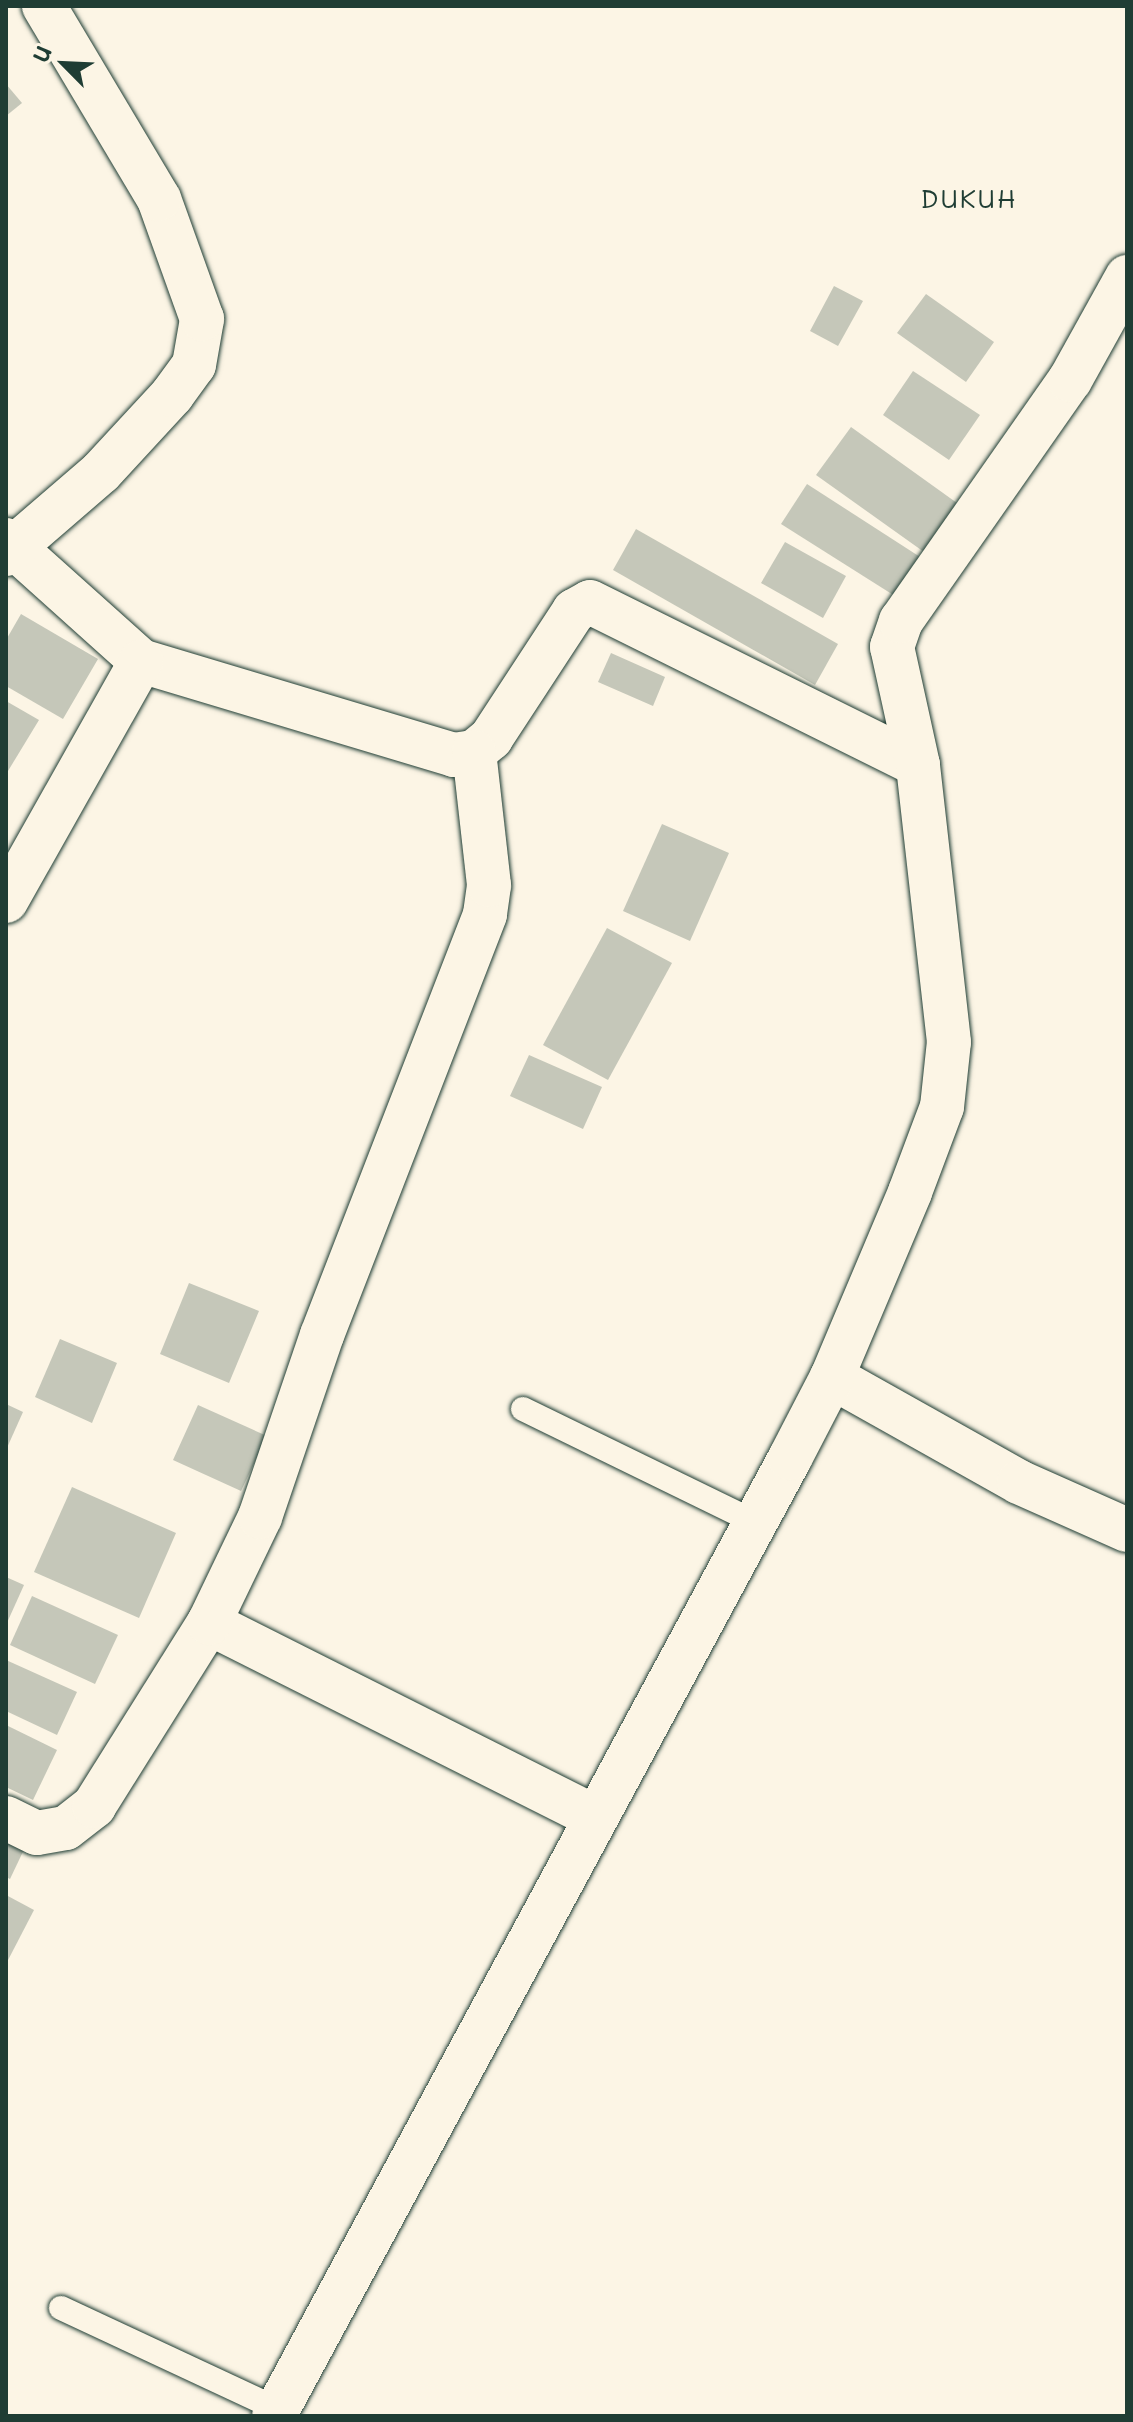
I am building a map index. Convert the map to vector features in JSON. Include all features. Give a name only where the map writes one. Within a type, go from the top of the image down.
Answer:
[{"type":"street","points":[[44,6],[159,199],[202,319],[194,365],[172,395],[101,472],[8,547],[141,661],[454,755],[474,752],[491,738],[574,611],[590,602],[918,765]]},
{"type":"street","points":[[276,2412],[832,1377],[942,1107],[949,1042],[918,765],[892,647],[901,621],[1070,380],[1127,277]]},
{"type":"street","points":[[6,901],[141,661]]},
{"type":"street","points":[[6,1818],[37,1833],[66,1828],[94,1806],[209,1623],[260,1517],[322,1335],[485,914],[489,885],[474,752]]},
{"type":"street","points":[[832,1377],[1019,1482],[1127,1530]]},
{"type":"street","points":[[209,1623],[596,1818]]},
{"type":"lane","points":[[523,1409],[755,1522]]},
{"type":"lane","points":[[61,2308],[276,2412]]},
{"type":"building","points":[[6,84],[22,103],[6,116]]},
{"type":"building","points":[[834,286],[863,301],[838,346],[810,331]]},
{"type":"building","points":[[926,294],[994,342],[966,382],[897,333]]},
{"type":"building","points":[[913,371],[980,415],[949,460],[883,415]]},
{"type":"building","points":[[851,427],[957,503],[924,552],[816,475]]},
{"type":"building","points":[[807,484],[931,564],[906,603],[781,524]]},
{"type":"building","points":[[636,529],[838,644],[815,685],[613,570]]},
{"type":"building","points":[[785,542],[846,576],[823,618],[761,583]]},
{"type":"building","points":[[21,614],[98,659],[63,719],[6,686],[6,640]]},
{"type":"building","points":[[611,653],[665,677],[653,706],[598,682]]},
{"type":"building","points":[[6,701],[39,720],[8,771],[6,769]]},
{"type":"building","points":[[662,824],[729,853],[690,941],[623,911]]},
{"type":"building","points":[[607,928],[672,963],[608,1080],[543,1045]]},
{"type":"building","points":[[529,1055],[602,1087],[583,1129],[510,1096]]},
{"type":"building","points":[[189,1283],[259,1311],[229,1383],[160,1354]]},
{"type":"building","points":[[60,1339],[117,1363],[92,1423],[35,1397]]},
{"type":"building","points":[[6,1404],[23,1412],[6,1450]]},
{"type":"building","points":[[198,1405],[267,1436],[241,1491],[173,1460]]},
{"type":"building","points":[[72,1487],[176,1533],[139,1618],[34,1572]]},
{"type":"building","points":[[6,1577],[24,1585],[6,1625]]},
{"type":"building","points":[[32,1596],[118,1635],[95,1684],[10,1645]]},
{"type":"building","points":[[6,1660],[77,1692],[57,1735],[6,1711]]},
{"type":"building","points":[[6,1725],[57,1750],[33,1800],[6,1787]]},
{"type":"building","points":[[6,1827],[29,1839],[10,1879],[6,1877]]},
{"type":"building","points":[[6,1895],[34,1910],[6,1964]]},
{"type":"district","name":"DUKUH","points":[[969,199]]}]
